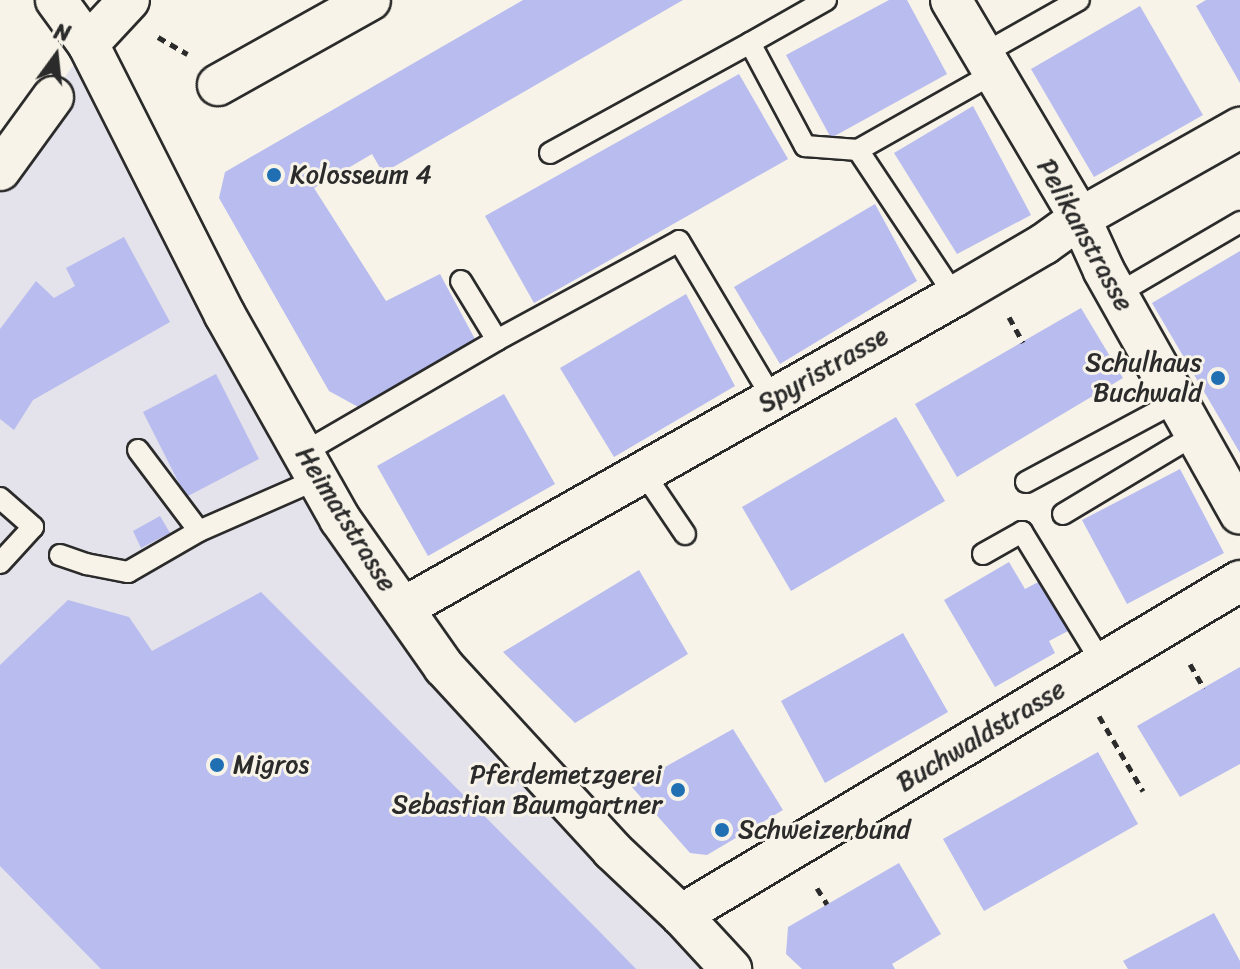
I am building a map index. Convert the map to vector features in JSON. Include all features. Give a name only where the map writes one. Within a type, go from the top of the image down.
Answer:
[{"type":"street","name":"Heimatstrasse","points":[[56,0],[88,44],[225,315],[340,519],[444,667],[612,850],[681,915],[731,969]]},
{"type":"street","points":[[88,44],[129,0]]},
{"type":"street","points":[[218,85],[370,0]]},
{"type":"street","name":"Pelikanstrasse","points":[[951,0],[1080,218],[1117,294],[1240,513]]},
{"type":"street","points":[[0,170],[53,97]]},
{"type":"street","name":"Spyristrasse","points":[[403,608],[955,296],[1044,244],[1080,218],[1240,128]]},
{"type":"street","name":"Buchwaldstrasse","points":[[681,915],[1240,581]]},
{"type":"lane","points":[[550,153],[826,0]]},
{"type":"lane","points":[[750,43],[805,146],[858,150],[1079,0]]},
{"type":"lane","points":[[858,150],[955,296]]},
{"type":"lane","points":[[1117,294],[1240,222]]},
{"type":"lane","points":[[60,555],[128,572],[167,553],[310,466],[497,340],[679,241],[773,399]]},
{"type":"lane","points":[[461,281],[497,340]]},
{"type":"lane","points":[[1026,482],[1186,417]]},
{"type":"lane","points":[[1063,514],[1186,417]]},
{"type":"lane","points":[[138,450],[199,531]]},
{"type":"lane","points":[[643,472],[685,534]]},
{"type":"lane","points":[[0,498],[33,527],[0,563]]},
{"type":"lane","points":[[983,554],[1022,532],[1102,663]]},
{"type":"path","points":[[1096,711],[1143,791]]},
{"type":"shaded area","points":[[88,44],[340,519],[720,969],[0,969],[0,170]]},
{"type":"building","points":[[523,0],[683,0],[383,173],[372,154],[314,188],[386,301],[440,274],[476,341],[360,408],[329,391],[219,198],[225,172]]},
{"type":"building","points":[[889,0],[907,0],[947,74],[831,138],[786,55]]},
{"type":"building","points":[[1206,0],[1240,0],[1240,83],[1196,6]]},
{"type":"building","points":[[1140,6],[1203,115],[1094,177],[1031,69]]},
{"type":"building","points":[[739,74],[788,159],[534,303],[485,216]]},
{"type":"building","points":[[973,106],[1031,215],[957,254],[894,153]]},
{"type":"building","points":[[875,204],[917,281],[780,364],[734,287]]},
{"type":"building","points":[[124,237],[170,322],[33,400],[14,430],[0,419],[0,329],[36,281],[54,298],[75,286],[66,268]]},
{"type":"building","name":"Schulhaus Buchwald","points":[[1240,251],[1240,453],[1152,303]]},
{"type":"building","points":[[686,294],[735,386],[614,457],[560,368]]},
{"type":"building","points":[[1081,308],[1123,378],[957,477],[915,404]]},
{"type":"building","points":[[216,374],[259,459],[186,497],[143,412]]},
{"type":"building","points":[[504,394],[555,484],[428,556],[377,466]]},
{"type":"building","points":[[896,417],[945,501],[791,591],[742,507]]},
{"type":"building","points":[[1180,469],[1224,553],[1127,604],[1082,520]]},
{"type":"building","points":[[160,516],[170,533],[141,548],[133,531]]},
{"type":"building","points":[[1009,562],[1025,589],[1042,580],[1070,630],[1049,641],[1055,653],[995,687],[944,600]]},
{"type":"building","points":[[639,570],[688,654],[575,723],[503,652]]},
{"type":"building","name":"Migros","points":[[261,592],[636,969],[101,969],[0,866],[0,665],[68,600],[129,617],[152,651]]},
{"type":"building","points":[[903,633],[948,712],[825,783],[781,701]]},
{"type":"building","points":[[1240,667],[1240,764],[1180,797],[1137,726]]},
{"type":"building","points":[[733,729],[783,810],[707,855],[690,853],[631,786]]},
{"type":"building","points":[[1098,752],[1138,824],[984,911],[943,839]]},
{"type":"building","points":[[899,863],[941,934],[892,964],[895,969],[802,969],[786,954],[788,927]]},
{"type":"building","points":[[1214,913],[1240,961],[1240,969],[1128,969],[1123,961]]},
{"type":"place","name":"Kolosseum 4","points":[[274,175]]},
{"type":"place","name":"Schulhaus Buchwald","points":[[1218,378]]},
{"type":"place","name":"Migros","points":[[217,765]]},
{"type":"place","name":"Pferdemetzgerei Sebastian Baumgartner","points":[[678,790]]},
{"type":"place","name":"Schweizerbund","points":[[722,830]]}]
